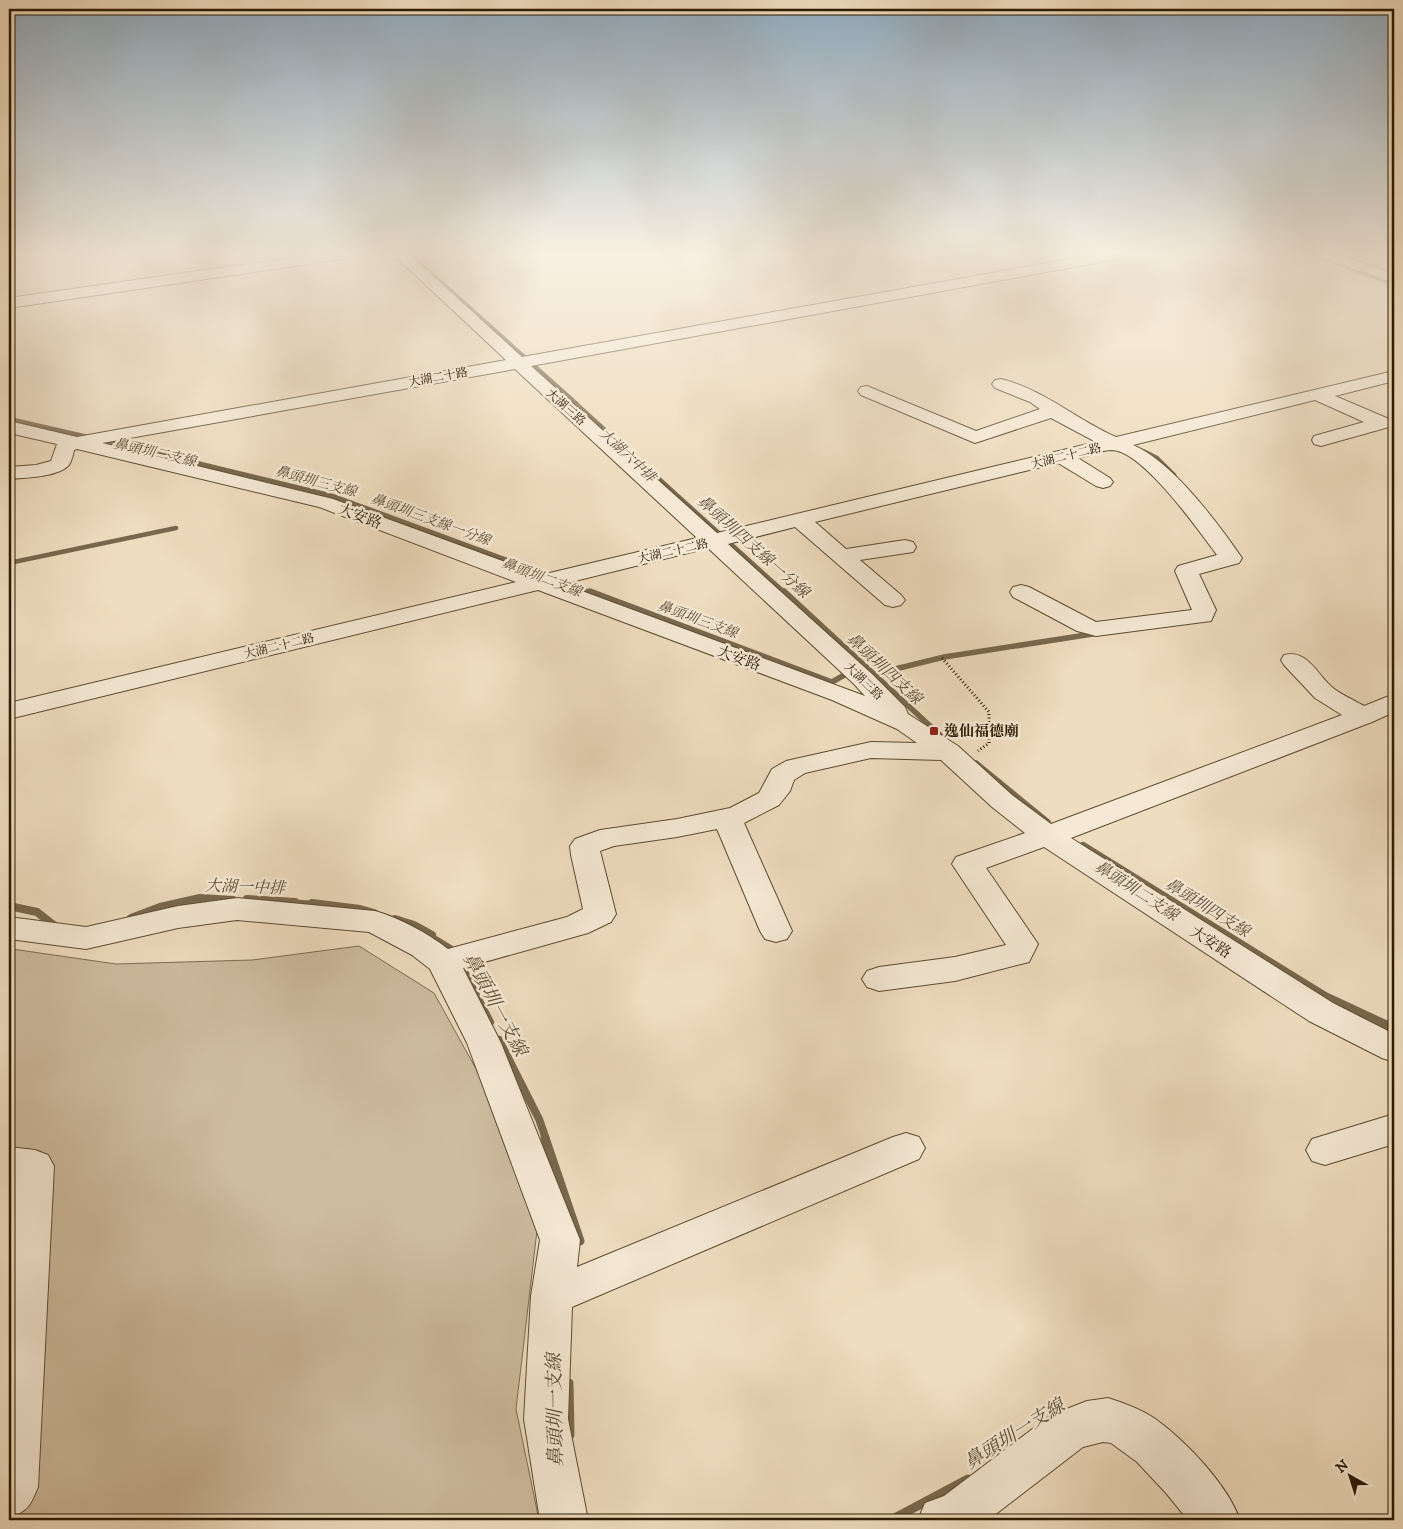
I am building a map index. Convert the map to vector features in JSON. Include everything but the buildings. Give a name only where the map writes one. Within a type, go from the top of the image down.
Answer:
[{"type":"street","name":"大湖三路","points":[[478,326],[863,679],[906,723]]},
{"type":"street","name":"大湖二十路","points":[[76,443],[717,326]]},
{"type":"street","name":"大湖二十二路","points":[[9,711],[1394,376]]},
{"type":"street","points":[[1001,384],[1036,398],[1053,411],[1102,438],[1138,454],[1154,466],[1187,501],[1231,558],[1186,571],[1204,610],[1203,616],[1096,629],[1085,626],[1021,592]]},
{"type":"street","points":[[867,391],[916,405],[975,437],[1053,411]]},
{"type":"street","points":[[1318,395],[1382,424],[1321,440]]},
{"type":"street","name":"大安路","points":[[9,427],[326,503],[538,584],[841,695],[906,723],[955,758],[1046,836],[1321,1012],[1394,1049]]},
{"type":"street","points":[[9,473],[56,465],[61,462],[66,446],[76,443]]},
{"type":"street","points":[[1062,457],[1103,482]]},
{"type":"street","points":[[799,520],[893,600]]},
{"type":"street","points":[[842,556],[905,547]]},
{"type":"street","points":[[1293,660],[1324,692],[1363,716]]},
{"type":"street","points":[[879,979],[955,969],[1018,954],[1022,944],[967,864],[1363,716],[1394,702]]},
{"type":"street","points":[[443,962],[577,925],[600,914],[598,897],[585,862],[584,846],[610,837],[677,828],[738,815],[769,800],[776,791],[782,775],[796,767],[871,750],[955,758]]},
{"type":"street","points":[[727,817],[776,931]]},
{"type":"street","points":[[9,928],[86,938],[178,917],[237,909],[375,922],[422,947],[443,962],[484,1043],[560,1240],[552,1296],[546,1420],[564,1520]]},
{"type":"street","points":[[1325,1150],[1394,1129]]},
{"type":"street","points":[[552,1296],[906,1148]]},
{"type":"street","points":[[9,1163],[35,1166],[16,1487],[9,1495]]},
{"type":"street","points":[[942,1520],[957,1515],[1067,1431],[1087,1423],[1108,1420],[1134,1430],[1194,1488],[1216,1520]]},
{"type":"path","points":[[942,658],[989,712],[989,742],[955,758]]},
{"type":"shaded area","points":[[9,946],[12,949],[116,964],[252,960],[359,946],[434,993],[542,1188],[516,1409],[539,1520],[9,1520]]},
{"type":"waterway","name":"鼻頭圳四支線","points":[[490,326],[577,404]]},
{"type":"waterway","points":[[1035,393],[1055,404],[1053,403]]},
{"type":"waterway","name":"鼻頭圳四支線一分線","points":[[575,403],[785,593]]},
{"type":"waterway","name":"鼻頭圳三支線","points":[[9,419],[92,438]]},
{"type":"waterway","name":"鼻頭圳三支線","points":[[102,440],[333,496],[553,577]]},
{"type":"waterway","points":[[1143,451],[1157,458],[1174,475]]},
{"type":"waterway","points":[[9,563],[176,528]]},
{"type":"waterway","name":"鼻頭圳三支線","points":[[562,581],[593,593]]},
{"type":"waterway","name":"鼻頭圳三支線","points":[[590,591],[832,682],[846,674],[843,671]]},
{"type":"waterway","name":"鼻頭圳四支線一分線","points":[[784,591],[941,736]]},
{"type":"waterway","points":[[875,674],[944,657],[1099,633]]},
{"type":"waterway","name":"鼻頭圳四支線","points":[[976,763],[1048,822]]},
{"type":"waterway","name":"鼻頭圳四支線","points":[[1083,846],[1325,996],[1394,1028]]},
{"type":"waterway","name":"鼻頭圳一支線","points":[[131,918],[160,907],[200,898],[233,900]]},
{"type":"waterway","name":"鼻頭圳一支線","points":[[247,899],[295,902]]},
{"type":"waterway","name":"鼻頭圳一支線","points":[[290,903],[315,905]]},
{"type":"waterway","name":"鼻頭圳一支線","points":[[312,903],[360,909],[374,913]]},
{"type":"waterway","name":"鼻頭圳一支線","points":[[9,906],[37,912],[56,927]]},
{"type":"waterway","name":"鼻頭圳一支線","points":[[395,919],[414,925],[432,935]]},
{"type":"waterway","name":"鼻頭圳一支線","points":[[427,935],[450,949],[454,954]]},
{"type":"waterway","name":"鼻頭圳一支線","points":[[459,962],[490,1022]]},
{"type":"waterway","name":"鼻頭圳一支線","points":[[499,1040],[539,1119],[546,1139]]},
{"type":"waterway","name":"鼻頭圳一支線","points":[[545,1138],[580,1241]]},
{"type":"waterway","name":"鼻頭圳一支線","points":[[569,1383],[570,1435]]},
{"type":"waterway","name":"鼻頭圳一支線","points":[[891,1520],[968,1479]]},
{"type":"place","name":"逸仙福德廟","points":[[934,731]]},
{"type":"water label","name":"鼻頭圳二支線","points":[[155,452]]},
{"type":"water label","name":"大湖六中排","points":[[628,455]]},
{"type":"water label","name":"鼻頭圳三支線一分線","points":[[431,519]]},
{"type":"water label","name":"鼻頭圳二支線","points":[[542,577]]},
{"type":"water label","name":"大湖一中排","points":[[245,886]]},
{"type":"water label","name":"鼻頭圳二支線","points":[[1137,890]]}]
